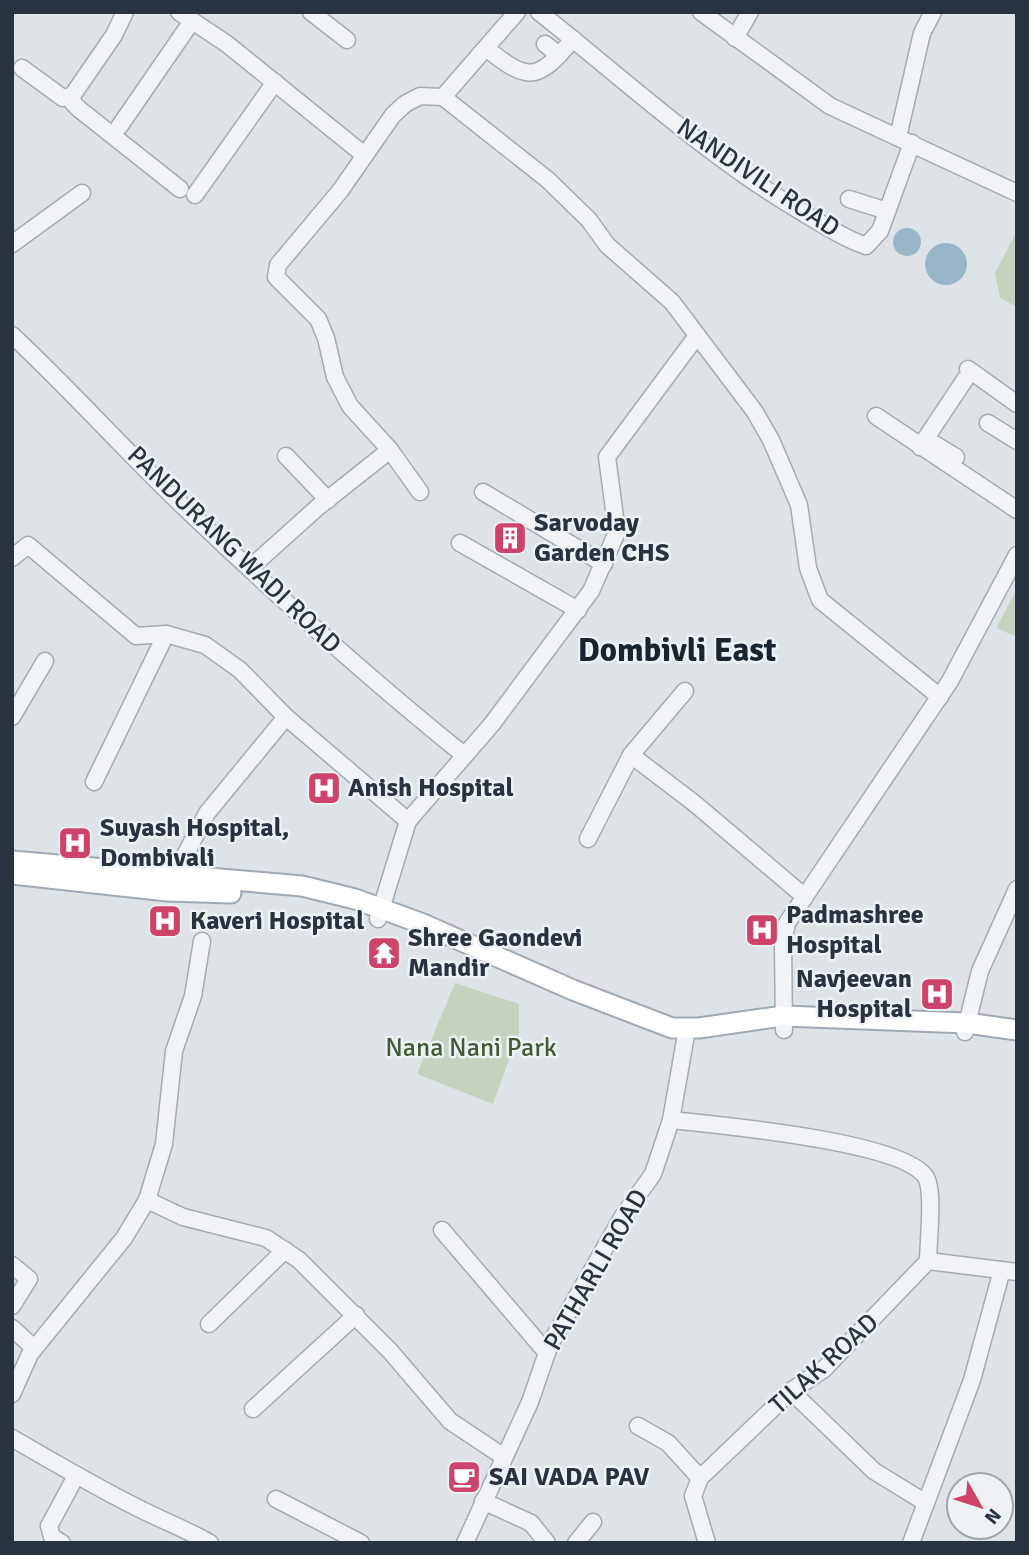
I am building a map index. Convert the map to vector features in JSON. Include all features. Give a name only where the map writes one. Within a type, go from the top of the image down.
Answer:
[{"type":"main road","points":[[12,861],[54,871]]},
{"type":"main road","points":[[12,874],[54,871],[170,884],[256,888],[302,886],[380,914],[686,1035],[784,1023],[1017,1030]]},
{"type":"main road","points":[[966,1028],[1017,1039]]},
{"type":"street","points":[[22,68],[63,99],[72,96],[114,35],[125,12]]},
{"type":"street","points":[[312,12],[347,40]]},
{"type":"street","points":[[443,97],[517,12]]},
{"type":"street","name":"NANDIVILI ROAD","points":[[539,12],[719,158],[780,200],[850,240],[866,246],[880,231],[887,211],[905,140],[922,33],[933,12]]},
{"type":"street","points":[[701,12],[830,106],[1017,193]]},
{"type":"street","points":[[734,38],[750,12]]},
{"type":"street","points":[[119,127],[186,17],[227,44],[363,154]]},
{"type":"street","points":[[486,48],[512,68],[533,72],[546,69],[573,39]]},
{"type":"street","points":[[545,44],[559,55]]},
{"type":"street","points":[[72,96],[79,108],[187,192],[275,82]]},
{"type":"street","points":[[420,492],[390,450],[351,406],[335,377],[326,338],[318,319],[276,277],[278,265],[340,191],[363,154],[405,104],[420,96],[443,97],[548,180],[589,220],[607,245],[672,302],[755,412],[771,440],[799,505],[808,568],[820,600],[940,697]]},
{"type":"street","points":[[12,244],[82,193]]},
{"type":"street","points":[[849,199],[887,211]]},
{"type":"street","name":"PANDURANG WADI ROAD","points":[[12,335],[75,394],[183,506],[373,682],[464,755]]},
{"type":"street","points":[[380,914],[408,821],[492,724],[578,610],[604,564],[617,526],[607,457],[696,337]]},
{"type":"street","points":[[923,443],[967,374],[1017,404]]},
{"type":"street","points":[[876,416],[923,443],[1017,510]]},
{"type":"street","points":[[988,423],[1017,441]]},
{"type":"street","points":[[923,443],[956,457]]},
{"type":"street","points":[[250,568],[390,450]]},
{"type":"street","points":[[286,456],[328,500]]},
{"type":"street","points":[[483,492],[604,564]]},
{"type":"street","points":[[460,542],[578,610]]},
{"type":"street","points":[[12,558],[28,545],[136,636],[166,634],[205,645],[240,670],[286,718],[408,821]]},
{"type":"street","points":[[784,1023],[784,933],[805,897],[940,697],[1017,555]]},
{"type":"street","points":[[94,782],[166,634]]},
{"type":"street","points":[[12,717],[45,661]]},
{"type":"street","points":[[587,839],[631,755],[685,691]]},
{"type":"street","points":[[170,884],[207,813],[286,718]]},
{"type":"street","points":[[631,755],[694,803],[805,897]]},
{"type":"street","points":[[966,1028],[980,971],[1017,889]]},
{"type":"street","points":[[12,1394],[34,1348],[124,1238],[147,1200],[164,1144],[174,1051],[193,996],[202,941]]},
{"type":"street","name":"PATHARLI ROAD","points":[[465,1543],[530,1402],[547,1353],[623,1216],[653,1174],[671,1120],[686,1035]]},
{"type":"street","points":[[671,1120],[822,1139],[882,1154],[921,1171],[930,1186],[928,1261],[1010,1271],[911,1543]]},
{"type":"street","points":[[147,1200],[183,1217],[266,1238],[285,1250],[356,1315],[450,1421],[504,1457]]},
{"type":"street","points":[[442,1230],[547,1353]]},
{"type":"street","points":[[209,1324],[285,1250]]},
{"type":"street","name":"TILAK ROAD","points":[[700,1478],[791,1391],[824,1368],[928,1261]]},
{"type":"street","points":[[12,1265],[29,1279],[12,1306]]},
{"type":"street","points":[[253,1409],[356,1315]]},
{"type":"street","points":[[12,1328],[34,1348]]},
{"type":"street","points":[[791,1391],[874,1471],[926,1503]]},
{"type":"street","points":[[638,1426],[668,1443],[700,1478],[693,1496],[707,1543]]},
{"type":"street","points":[[12,1438],[76,1476],[140,1509],[175,1523],[210,1543]]},
{"type":"street","points":[[62,1543],[52,1537],[49,1526],[76,1476]]},
{"type":"street","points":[[276,1499],[361,1543]]},
{"type":"street","points":[[483,1501],[531,1523],[547,1543]]},
{"type":"street","points":[[576,1543],[593,1522]]},
{"type":"green space","points":[[1017,231],[1017,307],[1000,298],[995,273]]},
{"type":"green space","points":[[1017,589],[1017,637],[996,628]]},
{"type":"green space","name":"Nana Nani Park","points":[[455,983],[519,1004],[519,1032],[493,1104],[417,1074]]},
{"type":"water","points":[[907,228],[917,232],[921,242],[917,252],[907,256],[897,252],[893,242],[897,232]]},
{"type":"water","points":[[946,243],[961,249],[967,264],[961,279],[946,285],[931,279],[925,264],[931,249]]},
{"type":"place","name":"Sarvoday Garden CHS","points":[[510,538]]},
{"type":"place","name":"Anish Hospital","points":[[324,788]]},
{"type":"place","name":"Suyash Hospital, Dombivali","points":[[75,843]]},
{"type":"place","name":"Kaveri Hospital","points":[[165,921]]},
{"type":"place","name":"Padmashree Hospital","points":[[762,930]]},
{"type":"place","name":"Shree Gaondevi Mandir","points":[[384,953]]},
{"type":"place","name":"Navjeevan Hospital","points":[[937,994]]},
{"type":"place","name":"SAI VADA PAV","points":[[464,1477]]},
{"type":"district","name":"Dombivli East","points":[[677,650]]}]
